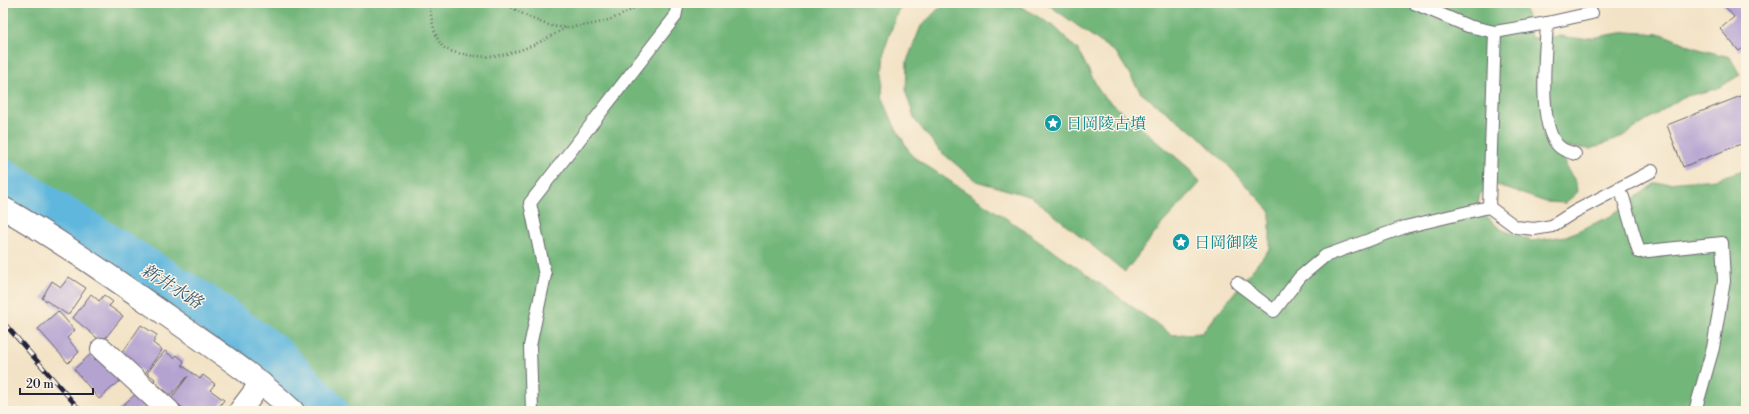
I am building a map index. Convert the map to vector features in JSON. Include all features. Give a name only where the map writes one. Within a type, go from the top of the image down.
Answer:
[{"type":"street","points":[[3,208],[87,260],[245,370],[293,411]]},
{"type":"street","points":[[102,350],[169,411]]},
{"type":"street","points":[[240,411],[261,384]]},
{"type":"lane","points":[[532,411],[530,346],[545,276],[530,203],[675,17],[678,3]]},
{"type":"lane","points":[[1414,3],[1468,26],[1495,32],[1592,13]]},
{"type":"lane","points":[[1547,23],[1543,101],[1551,134],[1560,148],[1575,154]]},
{"type":"lane","points":[[1489,207],[1495,32]]},
{"type":"lane","points":[[1238,283],[1274,311],[1300,277],[1325,256],[1405,227],[1489,207],[1516,227],[1534,229],[1552,226],[1574,212],[1652,171]]},
{"type":"lane","points":[[1623,197],[1639,252],[1722,243],[1724,281],[1713,348],[1695,411]]},
{"type":"path","points":[[429,3],[434,29],[442,46],[454,52],[470,56],[492,57],[512,54],[542,41],[566,27]]},
{"type":"path","points":[[505,3],[516,10],[552,26],[566,27],[579,27],[609,21],[639,3]]},
{"type":"green space","points":[[3,3],[907,3],[898,10],[885,48],[882,96],[894,125],[912,156],[1034,237],[1172,335],[1202,333],[1270,248],[1270,211],[1225,162],[1196,134],[1141,93],[1117,54],[1046,3],[1528,3],[1525,7],[1531,38],[1560,36],[1583,39],[1627,32],[1662,34],[1695,48],[1730,57],[1740,75],[1716,89],[1683,97],[1620,138],[1590,149],[1566,147],[1565,166],[1576,182],[1577,193],[1565,203],[1546,202],[1493,184],[1480,194],[1477,207],[1500,229],[1532,241],[1566,236],[1609,217],[1654,184],[1716,179],[1746,169],[1746,411],[319,411],[252,348],[167,283],[3,176]]},
{"type":"green space","points":[[956,3],[1013,3],[1024,8],[1056,28],[1078,50],[1101,94],[1190,169],[1200,183],[1162,224],[1125,272],[1032,197],[976,181],[940,151],[915,120],[906,93],[907,61],[921,26],[942,5]]},
{"type":"building","points":[[1722,3],[1746,3],[1746,46],[1739,51],[1720,29],[1734,17]]},
{"type":"building","points":[[1746,94],[1746,142],[1683,167],[1667,125]]},
{"type":"building","points":[[69,277],[86,288],[68,315],[42,298],[52,281],[61,287]]},
{"type":"building","points":[[91,294],[99,301],[104,295],[113,302],[109,306],[123,316],[102,342],[73,318]]},
{"type":"building","points":[[58,311],[75,330],[67,338],[79,352],[68,363],[38,329]]},
{"type":"building","points":[[141,325],[157,335],[153,343],[162,350],[145,373],[120,356]]},
{"type":"building","points":[[165,351],[174,358],[177,355],[184,361],[182,365],[200,379],[203,375],[215,384],[210,390],[224,400],[216,411],[187,411],[171,399],[188,376],[171,395],[154,382],[155,379],[147,373]]},
{"type":"building","points":[[91,354],[95,360],[102,355],[122,379],[99,399],[74,369]]},
{"type":"building","points":[[137,393],[152,411],[116,411]]},
{"type":"waterway","name":"新井水路","points":[[3,181],[204,306],[273,356],[326,411]]},
{"type":"railway","points":[[3,322],[81,411]]},
{"type":"place","name":"日岡陵古墳","points":[[1053,123]]},
{"type":"place","name":"日岡御陵","points":[[1181,242]]}]
